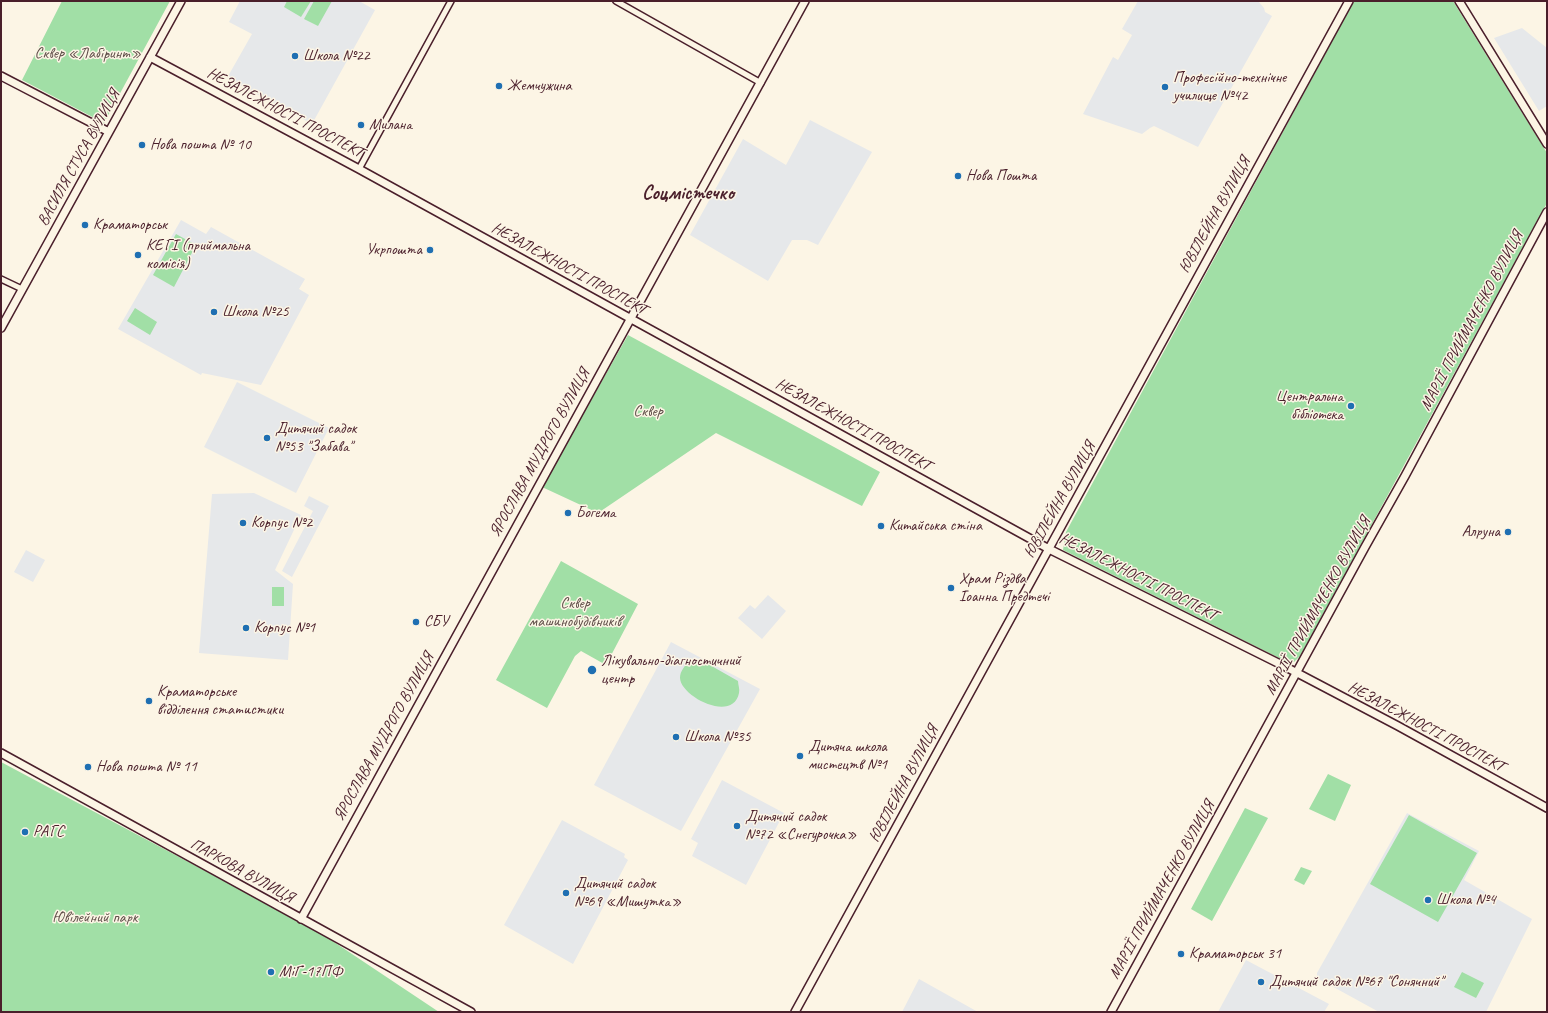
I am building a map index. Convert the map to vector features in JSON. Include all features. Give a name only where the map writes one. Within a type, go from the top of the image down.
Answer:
[{"type":"street","name":"ВАСИЛЯ СТУСА ВУЛИЦЯ","points":[[1,328],[181,1]]},
{"type":"street","points":[[359,169],[451,1]]},
{"type":"street","points":[[616,1],[761,83]]},
{"type":"street","name":"ЯРОСЛАВА МУДРОГО ВУЛИЦЯ","points":[[300,919],[805,1]]},
{"type":"street","name":"ЮВІЛЕЙНА ВУЛИЦЯ","points":[[795,1012],[1349,1]]},
{"type":"street","points":[[1459,1],[1547,144]]},
{"type":"street","name":"НЕЗАЛЕЖНОСТІ ПРОСПЕКТ","points":[[150,56],[359,169],[1049,549],[1297,673],[1547,808]]},
{"type":"street","points":[[1,76],[109,132]]},
{"type":"street","name":"МАРІЇ ПРИЙМАЧЕНКО ВУЛИЦЯ","points":[[1111,1012],[1405,476],[1547,212]]},
{"type":"street","points":[[1,279],[22,290]]},
{"type":"street","name":"ПАРКОВА ВУЛИЦЯ","points":[[1,753],[471,1012]]},
{"type":"shaded area","name":"Школа №22","points":[[240,1],[359,1],[375,10],[312,124],[227,78],[252,34],[229,22]]},
{"type":"shaded area","name":"Професійно-технічне училище №42","points":[[1138,1],[1258,1],[1264,8],[1265,12],[1272,16],[1198,147],[1154,126],[1142,134],[1083,114],[1113,57],[1118,60],[1132,35],[1122,29]]},
{"type":"shaded area","points":[[1522,28],[1547,48],[1547,106],[1539,111],[1494,38]]},
{"type":"shaded area","points":[[810,120],[872,152],[818,245],[807,240],[792,240],[768,281],[690,235],[743,139],[786,165]]},
{"type":"shaded area","name":"Школа №25","points":[[181,220],[206,234],[211,227],[305,279],[299,289],[309,295],[261,385],[202,373],[201,375],[118,329]]},
{"type":"shaded area","name":"Дитячий садок №53 \"Забава\"","points":[[237,382],[329,428],[296,493],[204,447]]},
{"type":"shaded area","points":[[254,493],[301,515],[275,570],[293,584],[288,660],[199,653],[212,494]]},
{"type":"shaded area","points":[[309,496],[329,506],[292,577],[282,571],[313,511],[304,506]]},
{"type":"shaded area","points":[[26,550],[45,560],[33,582],[14,572]]},
{"type":"shaded area","points":[[768,595],[786,611],[762,639],[738,618],[750,605],[755,609]]},
{"type":"shaded area","name":"Школа №35","points":[[671,642],[760,689],[681,831],[594,785]]},
{"type":"shaded area","name":"Дитячий садок №72 «Снегурочка»","points":[[722,780],[784,813],[746,885],[692,856],[698,843],[691,839]]},
{"type":"shaded area","name":"Школа №4","points":[[1407,813],[1479,851],[1464,880],[1532,919],[1486,1012],[1379,1012],[1317,978],[1317,973]]},
{"type":"shaded area","name":"Дитячий садок №69 «Мишутка»","points":[[562,820],[625,854],[624,857],[628,860],[573,964],[504,925]]},
{"type":"shaded area","name":"Дитячий садок №67 \"Сонячний\"","points":[[1246,960],[1329,1004],[1324,1012],[1218,1012]]},
{"type":"shaded area","points":[[919,979],[978,1012],[902,1012]]},
{"type":"green space","name":"Сквер «Лабіринт»","points":[[62,1],[170,1],[104,123],[22,80]]},
{"type":"green space","points":[[287,1],[311,1],[301,17],[284,7]]},
{"type":"green space","points":[[314,1],[332,1],[318,26],[304,19]]},
{"type":"green space","points":[[1354,1],[1453,1],[1547,153],[1547,203],[1300,656],[1294,662],[1287,662],[1063,550],[1066,532]]},
{"type":"green space","points":[[176,234],[196,245],[174,287],[153,275]]},
{"type":"green space","points":[[135,308],[157,322],[150,335],[127,321]]},
{"type":"green space","name":"Сквер","points":[[628,335],[880,472],[862,506],[716,433],[598,513],[542,487]]},
{"type":"green space","name":"Сквер машинобудівників","points":[[561,561],[638,604],[606,665],[581,651],[575,656],[547,708],[496,680]]},
{"type":"green space","points":[[272,587],[284,587],[284,606],[272,606]]},
{"type":"green space","points":[[701,660],[738,681],[739,693],[735,702],[727,706],[718,706],[708,704],[689,693],[680,678],[681,673],[688,662]]},
{"type":"green space","name":"Ювілейний парк","points":[[1,762],[316,930],[439,1012],[1,1012]]},
{"type":"green space","points":[[1328,774],[1351,785],[1335,821],[1309,809]]},
{"type":"green space","points":[[1245,808],[1268,818],[1212,921],[1191,909]]},
{"type":"green space","points":[[1409,815],[1477,853],[1438,922],[1370,884]]},
{"type":"green space","points":[[1301,867],[1312,871],[1304,885],[1294,880]]},
{"type":"green space","points":[[1462,972],[1484,983],[1476,998],[1454,987]]},
{"type":"place","name":"Школа №22","points":[[295,56]]},
{"type":"place","name":"Жемчужина","points":[[499,86]]},
{"type":"place","name":"Професійно-технічне училище №42","points":[[1165,87]]},
{"type":"place","name":"Милана","points":[[361,125]]},
{"type":"place","name":"Нова пошта № 10","points":[[142,145]]},
{"type":"place","name":"Нова Пошта","points":[[958,176]]},
{"type":"place","name":"Краматорськ","points":[[85,225]]},
{"type":"place","name":"Укрпошта","points":[[430,250]]},
{"type":"place","name":"КЕГІ (приймальна комісія)","points":[[138,255]]},
{"type":"place","name":"Школа №25","points":[[214,312]]},
{"type":"place","name":"Центральна бібліотека","points":[[1351,406]]},
{"type":"place","name":"Дитячий садок №53 \"Забава\"","points":[[267,438]]},
{"type":"place","name":"Богема","points":[[568,513]]},
{"type":"place","name":"Корпус №2","points":[[243,523]]},
{"type":"place","name":"Китайська стіна","points":[[881,526]]},
{"type":"place","name":"Алруна","points":[[1508,532]]},
{"type":"place","name":"Храм Різдва Іоанна Предтечі","points":[[951,588]]},
{"type":"place","name":"СБУ","points":[[416,622]]},
{"type":"place","name":"Корпус №1","points":[[246,628]]},
{"type":"place","name":"Лікувально-діагностичний центр","points":[[592,670]]},
{"type":"place","name":"Краматорське відділення статистики","points":[[149,701]]},
{"type":"place","name":"Школа №35","points":[[676,737]]},
{"type":"place","name":"Дитяча школа мистецтв №1","points":[[800,756]]},
{"type":"place","name":"Нова пошта № 11","points":[[88,767]]},
{"type":"place","name":"Дитячий садок №72 «Снегурочка»","points":[[737,826]]},
{"type":"place","name":"РАГС","points":[[25,832]]},
{"type":"place","name":"Дитячий садок №69 «Мишутка»","points":[[566,893]]},
{"type":"place","name":"Школа №4","points":[[1428,900]]},
{"type":"place","name":"Краматорськ 31","points":[[1181,954]]},
{"type":"place","name":"МіГ-17ПФ","points":[[271,972]]},
{"type":"place","name":"Дитячий садок №67 \"Сонячний\"","points":[[1261,982]]},
{"type":"district","name":"Соцмістечко","points":[[688,194]]}]
